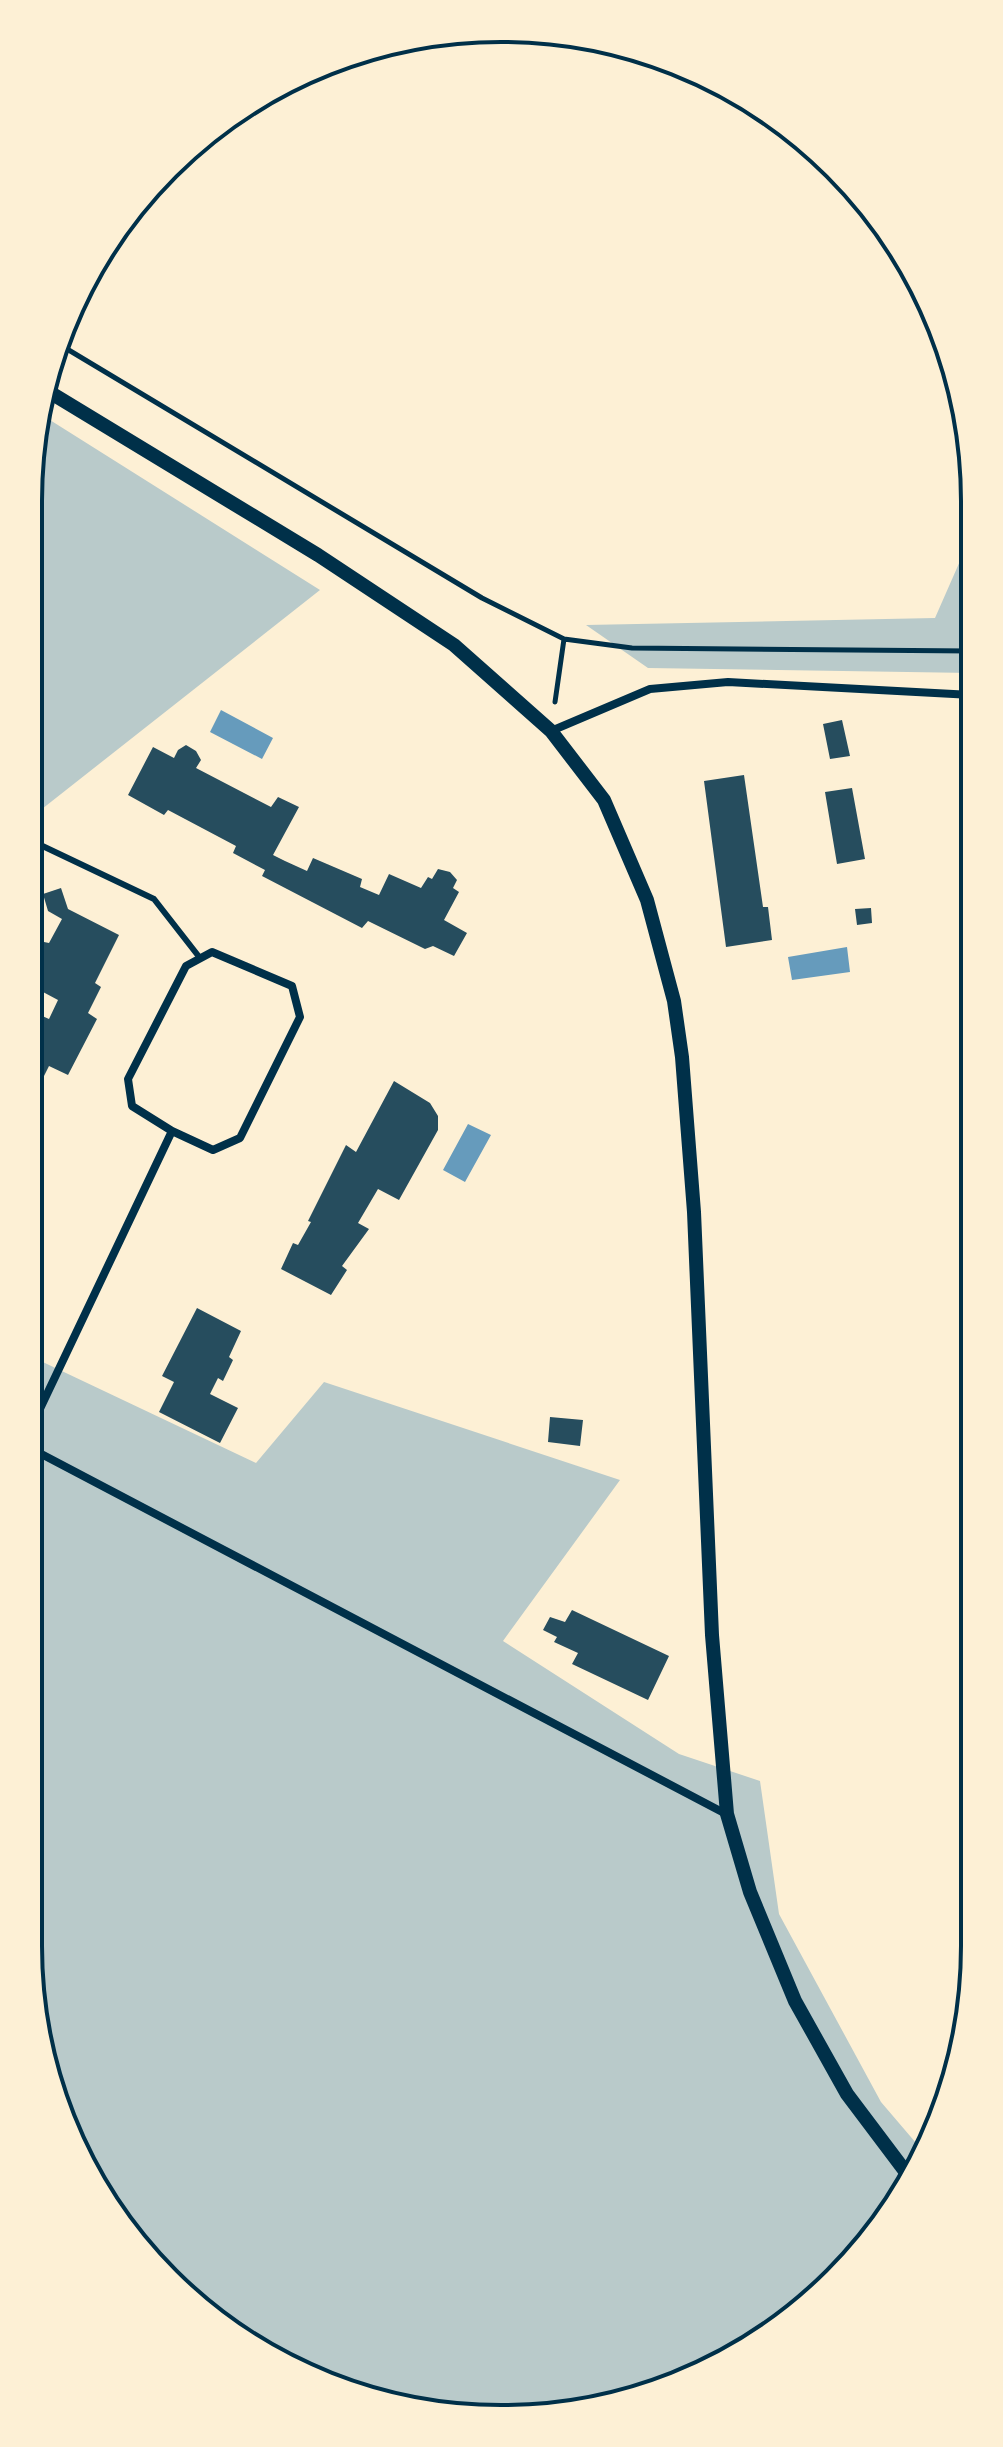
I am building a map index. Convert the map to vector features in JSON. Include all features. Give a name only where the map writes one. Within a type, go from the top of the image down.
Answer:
[{"type":"street","points":[[55,395],[318,555],[454,645],[551,731],[604,800],[647,900],[674,1001],[682,1057],[694,1212],[712,1635],[727,1814],[750,1892],[795,2001],[847,2094],[903,2168]]},
{"type":"street","points":[[551,731],[650,689],[728,682],[961,694]]},
{"type":"street","points":[[212,952],[292,986],[300,1017],[240,1138],[213,1150],[172,1131],[132,1106],[128,1079],[186,966],[212,952]]},
{"type":"street","points":[[42,1405],[172,1131]]},
{"type":"street","points":[[42,1454],[727,1814]]},
{"type":"lane","points":[[42,846],[154,899],[200,958]]},
{"type":"path","points":[[68,349],[482,598],[564,639],[632,648],[961,651]]},
{"type":"path","points":[[551,731],[564,639]]},
{"type":"shaded area","points":[[50,420],[320,590],[42,809],[42,502]]},
{"type":"shaded area","points":[[961,559],[961,673],[648,668],[586,625],[935,618]]},
{"type":"shaded area","points":[[42,1362],[256,1463],[324,1382],[620,1480],[503,1641],[679,1754],[760,1781],[779,1914],[881,2102],[916,2143],[884,2201],[847,2248],[804,2291],[757,2328],[705,2358],[649,2381],[591,2396],[532,2404],[471,2404],[412,2396],[354,2381],[298,2358],[246,2328],[199,2291],[156,2248],[119,2201],[77,2121],[66,2093],[51,2035],[42,1946]]},
{"type":"water","points":[[221,710],[273,738],[262,759],[210,732]]},
{"type":"water","points":[[847,947],[850,972],[792,980],[788,957]]},
{"type":"water","points":[[468,1124],[491,1135],[465,1182],[443,1170]]},
{"type":"building","points":[[842,720],[850,756],[830,759],[823,724]]},
{"type":"building","points":[[186,745],[196,751],[201,760],[196,768],[271,807],[278,797],[299,807],[273,855],[285,861],[307,871],[313,858],[362,879],[360,887],[379,895],[389,874],[421,888],[438,869],[450,872],[457,880],[453,888],[459,892],[444,920],[467,933],[454,956],[433,946],[425,949],[368,921],[362,928],[262,876],[265,870],[233,853],[236,846],[168,810],[164,815],[128,795],[153,747],[174,758],[178,750]]},
{"type":"building","points":[[744,775],[763,907],[768,907],[772,940],[726,947],[704,781]]},
{"type":"building","points":[[852,788],[865,859],[837,864],[825,792]]},
{"type":"building","points":[[61,888],[68,909],[119,935],[95,983],[101,987],[88,1013],[97,1019],[68,1075],[49,1066],[42,1080],[42,1016],[49,1019],[58,1000],[42,991],[42,942],[49,943],[62,919],[48,911],[43,894]]},
{"type":"building","points":[[871,908],[872,923],[857,925],[855,909]]},
{"type":"building","points":[[394,1081],[430,1103],[438,1116],[438,1130],[399,1200],[378,1189],[358,1223],[369,1229],[342,1266],[347,1270],[331,1295],[281,1269],[293,1243],[298,1245],[311,1222],[308,1221],[346,1145],[356,1152]]},
{"type":"building","points":[[197,1308],[241,1331],[229,1357],[233,1360],[223,1381],[218,1378],[210,1394],[238,1408],[220,1443],[159,1412],[174,1382],[162,1376]]},
{"type":"building","points":[[550,1417],[583,1420],[580,1446],[548,1442]]},
{"type":"building","points":[[572,1610],[669,1656],[648,1700],[572,1664],[578,1653],[554,1642],[557,1637],[543,1630],[550,1617],[565,1622]]}]
